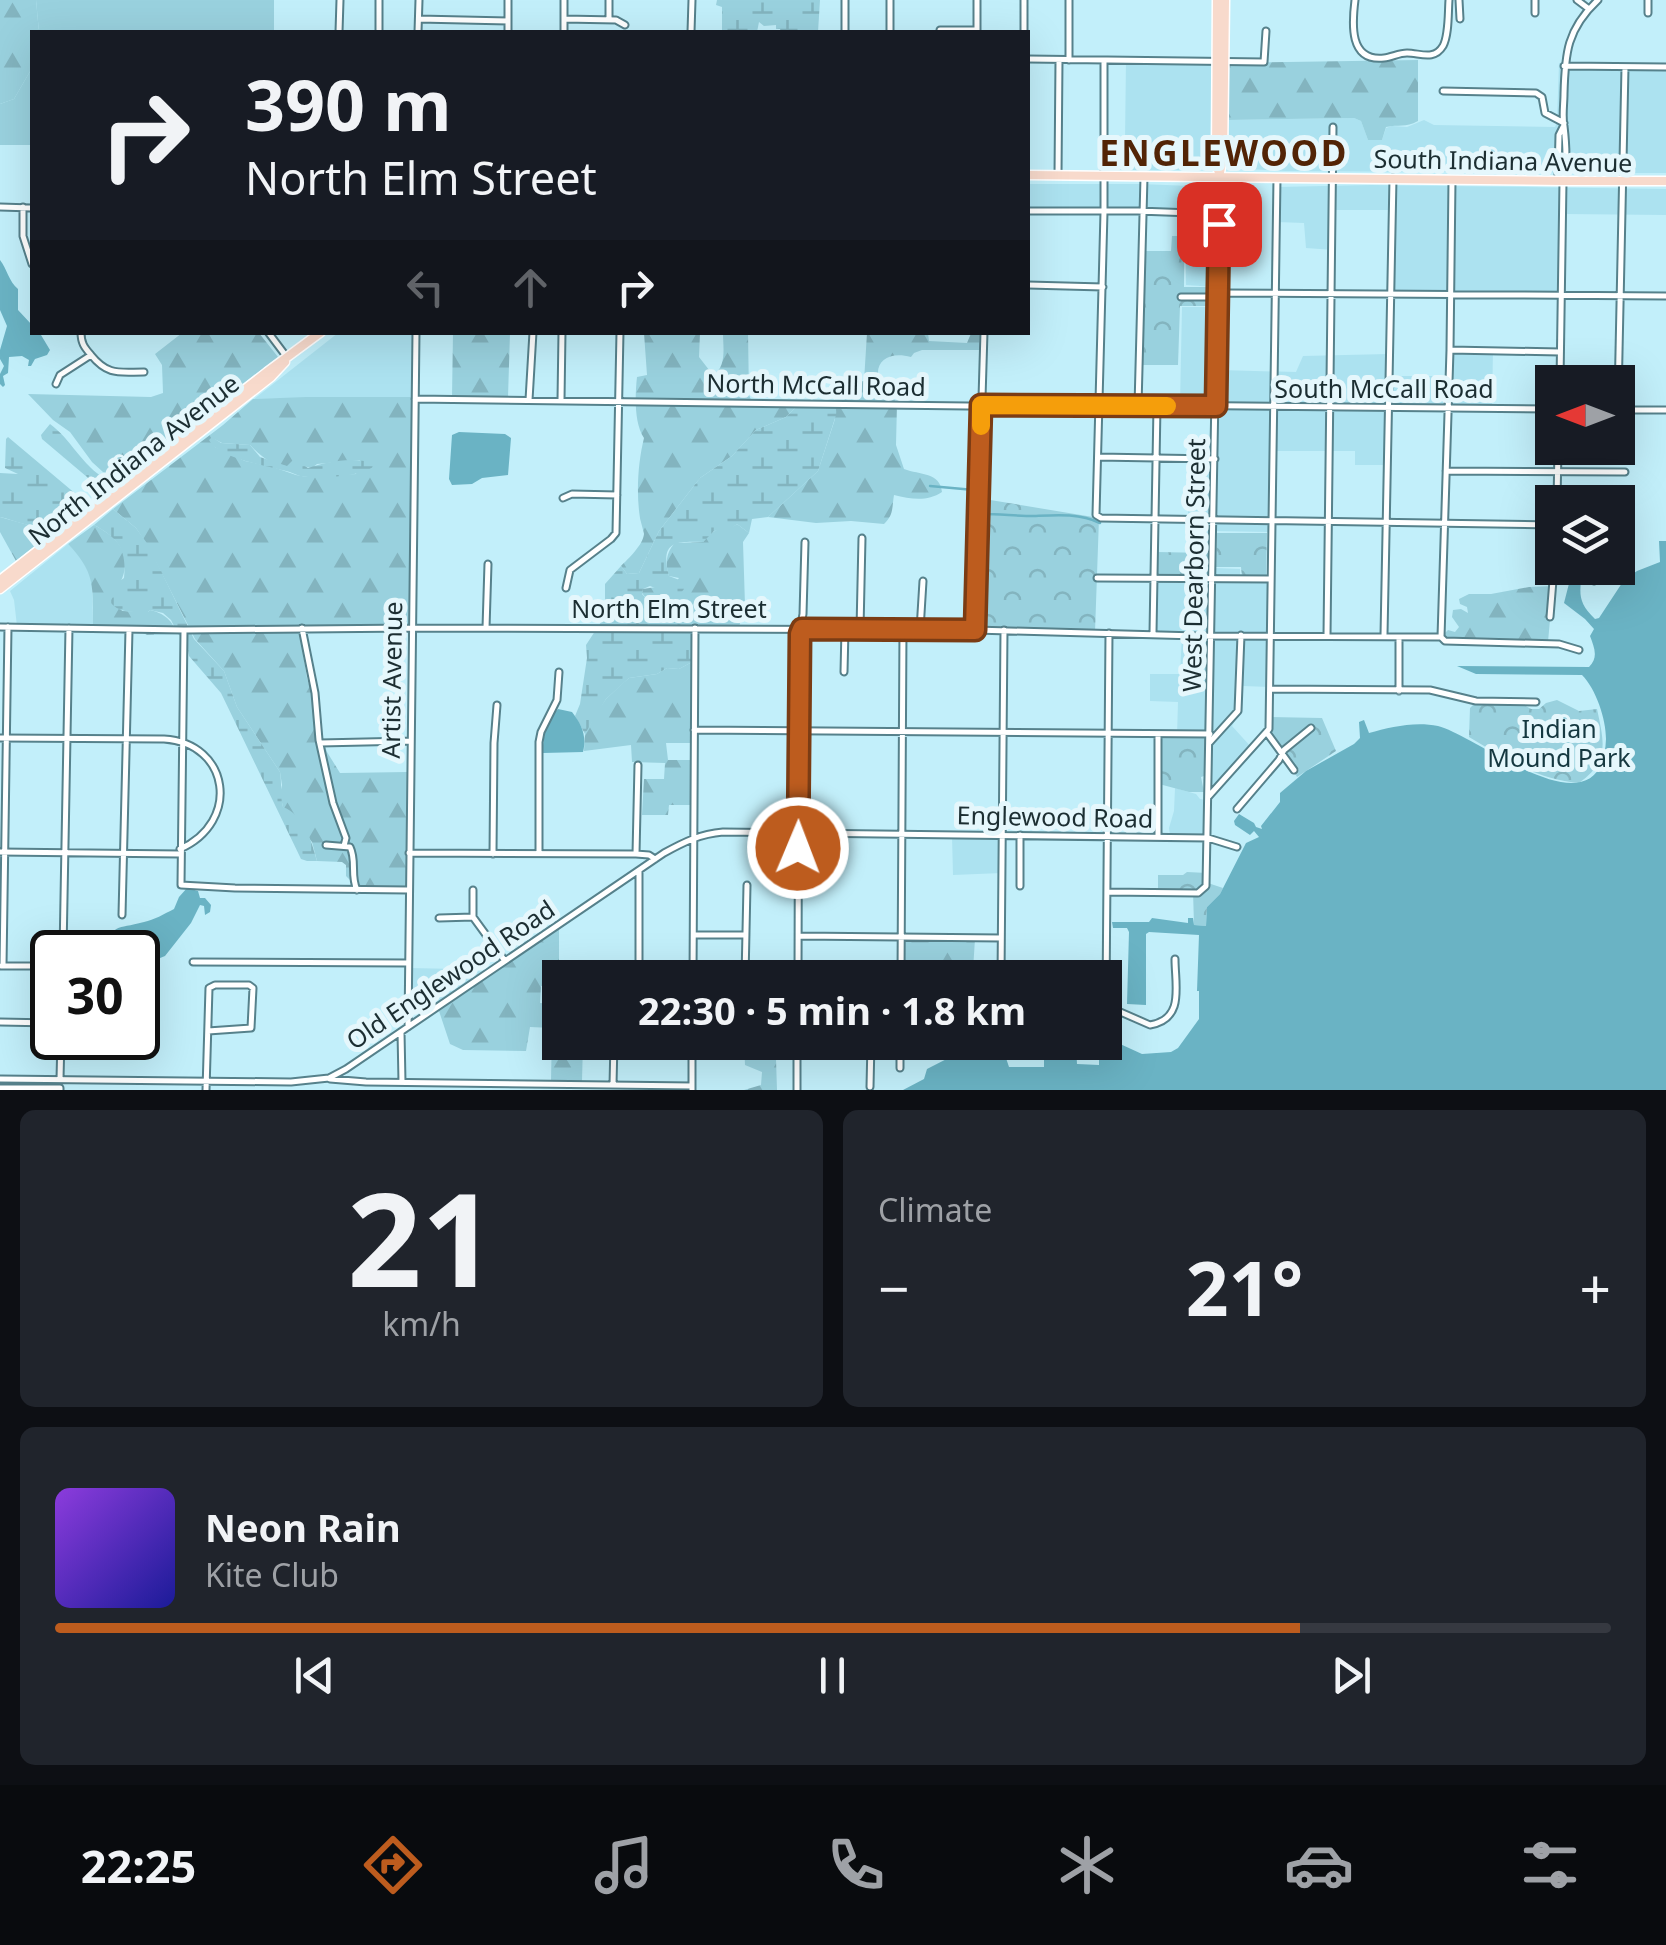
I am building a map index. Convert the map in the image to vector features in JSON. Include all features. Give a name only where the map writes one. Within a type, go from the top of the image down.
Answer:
[{"type":"main road","points":[[1030,175],[1219,177],[1216,158],[1221,0]]},
{"type":"main road","name":"South Indiana Avenue","points":[[1219,177],[1666,180]]},
{"type":"main road","name":"North Indiana Avenue","points":[[0,580],[317,335]]},
{"type":"main road","name":"North Indiana Avenue","points":[[0,589],[271,377],[288,358]]},
{"type":"street","points":[[339,30],[340,0]]},
{"type":"street","points":[[379,30],[380,0]]},
{"type":"street","points":[[418,30],[419,0]]},
{"type":"street","points":[[508,0],[508,30]]},
{"type":"street","points":[[564,0],[564,30]]},
{"type":"street","points":[[609,0],[609,19]]},
{"type":"street","points":[[691,30],[692,0]]},
{"type":"street","points":[[845,0],[845,30]]},
{"type":"street","points":[[890,0],[890,30]]},
{"type":"street","points":[[977,0],[977,30]]},
{"type":"street","points":[[1024,0],[1024,30]]},
{"type":"street","points":[[1069,0],[1069,60]]},
{"type":"street","points":[[1355,0],[1356,44],[1368,55],[1383,58],[1407,53],[1428,56],[1439,51],[1445,40],[1448,0]]},
{"type":"street","points":[[1460,0],[1460,18]]},
{"type":"street","points":[[1535,0],[1535,13]]},
{"type":"street","points":[[1577,0],[1589,9]]},
{"type":"street","points":[[1560,365],[1563,182],[1558,175],[1558,136],[1564,125],[1565,53],[1573,32],[1598,0]]},
{"type":"street","points":[[1648,0],[1648,13]]},
{"type":"street","points":[[564,19],[609,19],[625,24]]},
{"type":"street","points":[[418,20],[508,21]]},
{"type":"street","points":[[1030,60],[1264,62],[1266,31]]},
{"type":"street","points":[[1058,175],[1059,60]]},
{"type":"street","points":[[1104,60],[1096,515],[1535,524]]},
{"type":"street","points":[[1564,66],[1666,68]]},
{"type":"street","points":[[1619,365],[1625,67]]},
{"type":"street","points":[[1444,91],[1536,92],[1542,96],[1545,113],[1564,125]]},
{"type":"street","points":[[1327,636],[1333,128]]},
{"type":"street","points":[[1138,406],[1144,176]]},
{"type":"street","name":"West Dearborn Street","points":[[1107,892],[1200,892],[1206,886],[1219,177]]},
{"type":"street","points":[[1209,796],[1269,729],[1277,178]]},
{"type":"street","points":[[1384,636],[1392,178]]},
{"type":"street","points":[[1440,637],[1452,179]]},
{"type":"street","points":[[0,207],[30,208]]},
{"type":"street","points":[[23,208],[23,236],[30,258]]},
{"type":"street","points":[[1030,211],[1219,214]]},
{"type":"street","points":[[1030,285],[1103,287]]},
{"type":"street","points":[[1181,297],[1212,297],[1224,292],[1666,296]]},
{"type":"street","points":[[81,335],[82,343],[106,370],[144,372]]},
{"type":"street","points":[[270,335],[288,358]]},
{"type":"street","name":"Artist Avenue","points":[[408,1027],[416,335]]},
{"type":"street","points":[[529,400],[533,335]]},
{"type":"street","points":[[561,400],[562,335]]},
{"type":"street","points":[[566,588],[570,570],[615,536],[620,335]]},
{"type":"street","points":[[975,630],[984,335]]},
{"type":"street","points":[[1450,350],[1560,352]]},
{"type":"street","points":[[56,384],[60,374],[91,355]]},
{"type":"street","name":"North McCall Road","points":[[415,399],[1216,406]]},
{"type":"street","points":[[1153,634],[1157,406]]},
{"type":"street","name":"South McCall Road","points":[[1216,406],[1535,409]]},
{"type":"street","points":[[1635,410],[1666,410]]},
{"type":"street","points":[[1097,458],[1215,459]]},
{"type":"street","points":[[1558,465],[1558,485]]},
{"type":"street","points":[[1446,470],[1625,472]]},
{"type":"street","points":[[563,498],[572,494],[617,495]]},
{"type":"street","points":[[860,629],[862,538]]},
{"type":"street","points":[[798,960],[800,634],[806,542]]},
{"type":"street","points":[[486,628],[488,564]]},
{"type":"street","points":[[1097,578],[1271,579]]},
{"type":"street","points":[[920,630],[923,581]]},
{"type":"street","points":[[1550,617],[1553,585]]},
{"type":"street","name":"North Elm Street","points":[[0,627],[1004,630],[1440,637],[1445,641],[1559,644],[1579,650]]},
{"type":"street","points":[[8,627],[1,966],[30,966]]},
{"type":"street","points":[[63,930],[69,628]]},
{"type":"street","points":[[302,628],[320,743],[332,803],[346,838],[344,846]]},
{"type":"street","points":[[693,960],[695,628]]},
{"type":"street","points":[[844,672],[845,629]]},
{"type":"street","points":[[122,915],[129,630]]},
{"type":"street","points":[[184,630],[181,885],[408,890]]},
{"type":"street","points":[[901,960],[903,630]]},
{"type":"street","points":[[1001,960],[1004,630]]},
{"type":"street","points":[[1109,633],[1106,998],[1109,1007],[1150,1025],[1168,1018],[1175,1006],[1175,959]]},
{"type":"street","points":[[694,730],[1158,734],[1210,738],[1238,711],[1241,635]]},
{"type":"street","points":[[1399,637],[1399,690]]},
{"type":"street","points":[[538,853],[539,742],[557,700],[558,672]]},
{"type":"street","points":[[1270,689],[1442,692],[1476,701],[1536,702]]},
{"type":"street","points":[[493,854],[497,705]]},
{"type":"street","points":[[1237,809],[1284,750],[1311,728]]},
{"type":"street","points":[[1267,733],[1294,770]]},
{"type":"street","points":[[1158,734],[1158,837]]},
{"type":"street","points":[[2,852],[180,851],[206,832],[216,818],[220,798],[218,780],[210,764],[183,742],[4,738]]},
{"type":"street","points":[[320,743],[410,741]]},
{"type":"street","points":[[636,854],[638,765]]},
{"type":"street","name":"Old Englewood Road","points":[[0,1079],[291,1086],[329,1078],[693,837],[723,832],[902,834]]},
{"type":"street","name":"Englewood Road","points":[[902,834],[1208,838],[1237,847]]},
{"type":"street","points":[[1020,835],[1020,886]]},
{"type":"street","points":[[326,845],[350,847],[357,890]]},
{"type":"street","points":[[408,853],[636,854],[654,860]]},
{"type":"street","points":[[639,870],[640,960]]},
{"type":"street","points":[[745,960],[747,885]]},
{"type":"street","points":[[472,890],[473,917],[505,962]]},
{"type":"street","points":[[439,918],[473,917]]},
{"type":"street","points":[[693,935],[746,935]]},
{"type":"street","points":[[798,936],[1001,938]]},
{"type":"street","points":[[192,962],[408,964]]},
{"type":"street","points":[[206,1090],[206,1081],[208,1032],[210,986],[254,988],[251,1028],[208,1032]]},
{"type":"street","points":[[0,1022],[30,1023]]},
{"type":"street","points":[[401,1032],[402,1082]]},
{"type":"street","points":[[60,1060],[60,1080]]},
{"type":"street","points":[[614,1060],[614,1085]]},
{"type":"street","points":[[329,1078],[523,1087],[692,1088],[692,1060]]},
{"type":"street","points":[[797,1060],[797,1090]]},
{"type":"street","points":[[870,1060],[870,1087]]},
{"type":"street","points":[[900,1060],[900,1068]]},
{"type":"street","points":[[122,1080],[122,1090]]},
{"type":"street","points":[[0,1088],[60,1089]]},
{"type":"shaded area","points":[[1126,60],[1212,63],[1210,170],[1106,170],[1106,141],[1125,141]]},
{"type":"shaded area","points":[[1559,63],[1666,66],[1666,70],[1626,69],[1625,173],[1228,168],[1227,120],[1354,118],[1361,121],[1368,140],[1382,140],[1386,128],[1407,127],[1424,120],[1434,125],[1555,127]]},
{"type":"shaded area","points":[[1626,71],[1666,71],[1666,173],[1627,173]]},
{"type":"shaded area","points":[[1030,184],[1217,187],[1214,406],[1180,404],[1182,307],[1214,307],[1215,287],[1186,285],[1186,236],[1181,234],[1181,216],[1030,213]]},
{"type":"shaded area","points":[[1278,187],[1666,189],[1666,215],[1564,214],[1563,294],[1390,293],[1391,210],[1334,210],[1334,250],[1306,248],[1304,223],[1277,222]]},
{"type":"shaded area","points":[[0,260],[18,289],[18,310],[30,323],[30,335],[41,335],[50,350],[31,366],[22,356],[9,357],[3,387],[0,350],[7,326],[0,310]]},
{"type":"shaded area","points":[[335,335],[418,335],[417,397],[254,399]]},
{"type":"shaded area","points":[[1448,349],[1493,349],[1492,407],[1218,404],[1219,370],[1296,372],[1303,356],[1388,354],[1387,376],[1448,376]]},
{"type":"shaded area","points":[[1218,408],[1390,410],[1389,465],[1355,465],[1355,451],[1275,451],[1270,687],[1243,686],[1242,705],[1232,726],[1252,748],[1211,793],[1215,568],[1240,569],[1240,577],[1268,577],[1268,532],[1216,531]]},
{"type":"shaded area","points":[[505,434],[511,438],[508,475],[452,485],[452,435]]},
{"type":"shaded area","points":[[1188,458],[1213,459],[1211,550],[1188,550]]},
{"type":"shaded area","points":[[1659,541],[1666,541],[1666,1090],[903,1090],[924,1079],[927,1069],[945,1060],[1007,1060],[1009,1067],[1044,1067],[1044,1060],[1099,1065],[1099,1060],[1122,1060],[1122,1045],[1142,1054],[1178,1048],[1199,1019],[1199,935],[1146,934],[1146,1005],[1127,1004],[1129,932],[1127,928],[1113,928],[1112,922],[1149,922],[1152,918],[1188,923],[1188,918],[1193,918],[1194,925],[1206,926],[1207,907],[1220,894],[1246,843],[1259,837],[1254,831],[1250,835],[1235,825],[1239,814],[1262,829],[1280,802],[1280,793],[1306,771],[1360,738],[1359,722],[1364,720],[1369,733],[1412,724],[1438,726],[1536,774],[1562,782],[1584,781],[1599,768],[1606,739],[1599,705],[1582,675],[1476,674],[1457,666],[1589,667],[1595,656],[1590,636],[1594,629],[1564,603],[1569,585],[1580,585],[1582,601],[1595,619],[1599,618],[1621,585],[1635,585],[1635,572],[1660,562]]},
{"type":"shaded area","points":[[68,544],[82,559],[92,579],[93,631],[17,626],[10,591]]},
{"type":"shaded area","points":[[1211,575],[1207,791],[1203,780],[1207,738],[1177,735],[1178,702],[1150,701],[1150,674],[1180,674],[1182,635],[1152,634],[1152,576]]},
{"type":"shaded area","points":[[558,709],[572,712],[579,721],[584,736],[583,752],[543,753],[546,730]]},
{"type":"shaded area","points":[[1175,788],[1200,799],[1207,797],[1206,836],[1170,835]]},
{"type":"shaded area","points":[[952,836],[1003,837],[1002,873],[953,875]]},
{"type":"shaded area","points":[[187,888],[198,891],[200,898],[211,905],[210,912],[205,915],[204,906],[200,905],[165,956],[160,958],[160,930],[115,930],[174,909]]},
{"type":"shaded area","points":[[409,968],[486,972],[429,1011],[408,1010]]},
{"type":"green space","points":[[0,0],[36,0],[39,30],[30,30],[30,71],[14,99],[0,104]]},
{"type":"green space","points":[[36,0],[274,0],[274,30],[39,30]]},
{"type":"green space","points":[[717,0],[820,0],[818,30],[780,30],[776,25],[764,26],[759,22],[757,30],[722,30],[722,7],[716,5]]},
{"type":"green space","points":[[1418,60],[1418,121],[1386,127],[1382,140],[1368,140],[1361,121],[1354,118],[1227,120],[1226,63]]},
{"type":"green space","points":[[30,71],[30,145],[0,145],[0,104],[14,99]]},
{"type":"green space","points":[[1172,236],[1184,236],[1184,287],[1213,287],[1213,306],[1180,306],[1178,365],[1141,365],[1143,251],[1171,251]]},
{"type":"green space","points":[[179,335],[261,335],[278,357],[122,478],[103,472],[70,432],[28,394],[151,397],[163,393],[162,365],[155,354]]},
{"type":"green space","points":[[453,335],[510,335],[508,397],[452,397]]},
{"type":"green space","points":[[644,335],[700,335],[699,357],[713,375],[722,362],[723,335],[748,335],[749,395],[753,404],[795,404],[795,408],[786,417],[756,430],[732,456],[700,478],[659,531],[639,573],[627,574],[621,566],[644,534],[638,488],[644,438],[638,425],[636,400],[637,377],[647,375]]},
{"type":"green space","points":[[867,335],[928,335],[929,341],[967,343],[970,335],[980,335],[979,350],[922,350],[911,357],[887,358],[879,366],[883,390],[890,392],[897,404],[896,445],[904,469],[933,478],[942,492],[925,498],[894,495],[891,514],[884,524],[816,523],[768,517],[818,471],[835,419],[837,391],[852,381],[864,381]]},
{"type":"green space","points":[[412,397],[410,627],[299,628],[322,737],[340,773],[408,772],[410,887],[357,887],[346,876],[346,865],[342,862],[317,861],[312,842],[283,807],[280,772],[237,707],[224,671],[195,639],[136,528],[113,509],[253,399]],"holes":[[[214,439],[250,445],[281,466],[312,468],[317,464],[360,460],[356,474],[307,477],[245,461],[215,447]]]},
{"type":"green space","points":[[795,404],[834,404],[837,412],[818,471],[768,517],[752,519],[749,533],[737,524],[714,531],[703,542],[677,543],[668,550],[669,576],[682,581],[684,589],[673,595],[650,586],[642,594],[662,615],[693,631],[692,662],[679,669],[667,668],[657,674],[629,678],[606,699],[585,734],[575,716],[580,704],[586,645],[601,622],[605,584],[621,566],[627,574],[639,573],[659,531],[700,478],[732,456],[756,430],[786,417]]},
{"type":"green space","points":[[50,424],[106,479],[107,487],[100,488],[42,439]]},
{"type":"green space","points":[[8,437],[84,503],[69,511],[61,502],[64,519],[50,527],[0,517],[0,473],[18,474],[5,468]]},
{"type":"green space","points":[[212,437],[221,443],[250,445],[260,457],[287,466],[294,459],[308,468],[342,460],[376,464],[354,474],[305,477],[222,452],[209,440]]},
{"type":"green space","points":[[978,498],[1099,518],[1095,632],[975,630]]},
{"type":"green space","points":[[113,509],[136,528],[149,546],[194,639],[224,671],[237,707],[280,772],[283,807],[302,823],[317,861],[301,859],[221,693],[189,656],[187,642],[171,620],[163,613],[132,612],[110,602],[114,595],[110,588],[124,578],[124,559],[115,540],[94,525]]},
{"type":"green space","points":[[66,515],[72,517],[16,561],[0,532],[0,517],[39,528]]},
{"type":"green space","points":[[737,524],[749,533],[743,542],[745,605],[739,627],[689,629],[666,617],[642,593],[643,589],[656,587],[667,592],[679,578],[669,576],[667,567],[668,554],[675,543],[703,542],[716,531]]},
{"type":"green space","points":[[94,525],[114,539],[124,554],[124,573],[114,594],[122,611],[160,613],[178,634],[93,631],[89,574],[68,544]]},
{"type":"green space","points":[[1217,533],[1267,533],[1266,578],[1242,577],[1241,567],[1216,567]]},
{"type":"green space","points":[[1157,552],[1208,553],[1208,576],[1156,576]]},
{"type":"green space","points":[[1553,586],[1548,642],[1445,638],[1448,630],[1455,632],[1459,627],[1452,617],[1453,610],[1468,613],[1459,599],[1469,594]]},
{"type":"green space","points":[[692,662],[692,743],[666,743],[668,760],[692,760],[692,805],[669,805],[668,815],[642,815],[644,779],[664,779],[665,763],[632,762],[631,745],[584,751],[585,734],[606,699],[629,678],[657,674],[667,668],[679,669]]},
{"type":"green space","name":"Indian Mound Park","points":[[1557,700],[1579,711],[1597,709],[1602,731],[1600,759],[1579,783],[1535,773],[1469,737],[1473,705],[1524,705],[1539,709]]},
{"type":"green space","points":[[1270,717],[1322,718],[1336,751],[1297,777],[1295,773],[1299,770],[1270,735]]},
{"type":"green space","points":[[1161,736],[1205,738],[1201,777],[1204,792],[1159,784]]},
{"type":"green space","points":[[1207,873],[1208,883],[1223,888],[1207,907],[1206,926],[1194,925],[1193,891],[1158,891],[1158,875]]},
{"type":"green space","points":[[559,927],[559,960],[542,960],[542,1028],[530,1027],[526,1051],[463,1050],[450,1044],[439,1011]]},
{"type":"green space","points":[[904,939],[975,939],[974,960],[903,960]]},
{"type":"green space","points":[[551,1060],[583,1060],[582,1081],[551,1081]]},
{"type":"green space","points":[[745,1060],[776,1060],[777,1090],[744,1090],[761,1085],[762,1072],[745,1065]]},
{"type":"waterway","points":[[930,486],[974,490]]},
{"type":"waterway","points":[[982,496],[983,514],[1067,515],[1100,523]]},
{"type":"slow traffic","points":[[981,426],[981,405],[1167,406]]},
{"type":"district","name":"ENGLEWOOD","points":[[1224,152]]},
{"type":"route","points":[[798,848],[802,629],[975,630],[981,405],[1216,406],[1219,224]]}]
